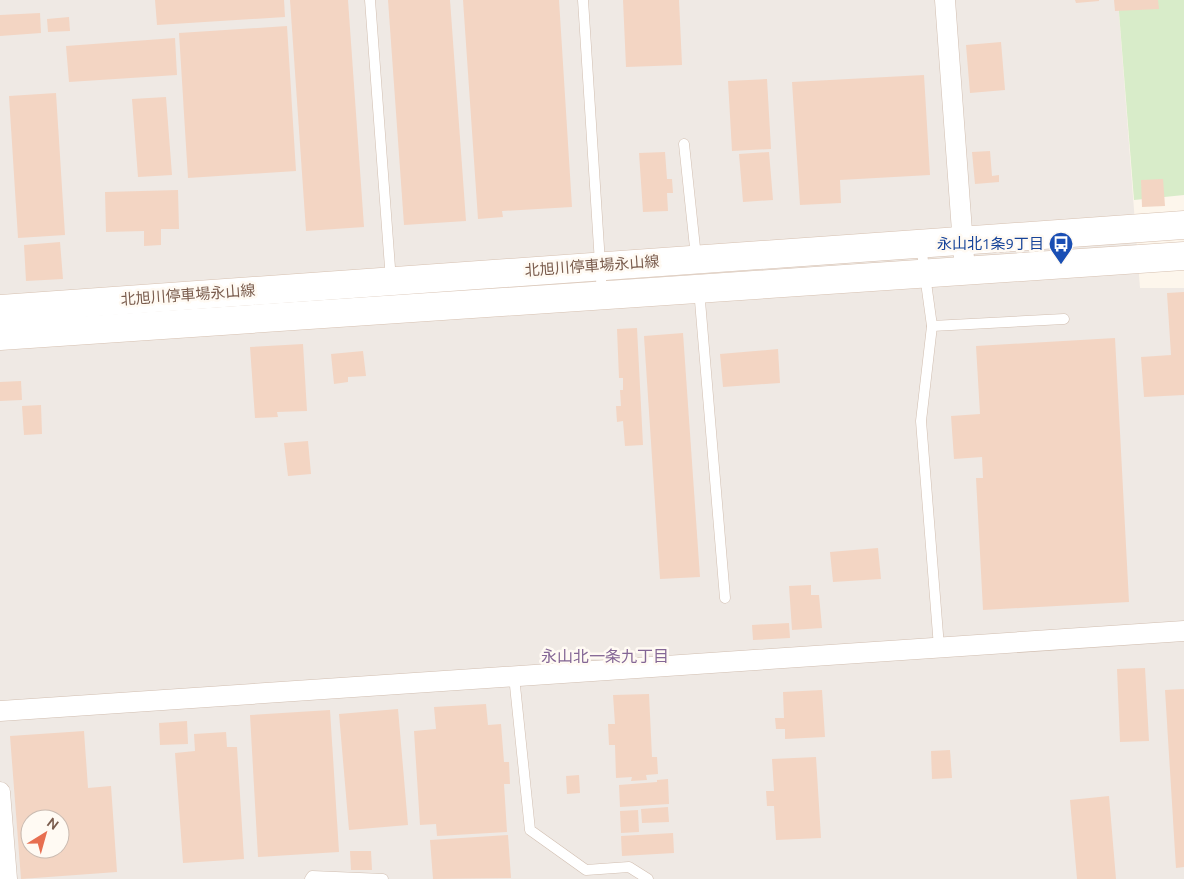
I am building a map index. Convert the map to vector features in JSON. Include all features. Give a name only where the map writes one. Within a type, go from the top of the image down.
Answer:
[{"type":"main road","name":"北旭川停車場永山線","points":[[0,336],[602,295],[697,276],[920,242],[1184,225]]},
{"type":"main road","name":"北旭川停車場永山線","points":[[0,309],[602,265],[697,276],[924,274],[1184,256]]},
{"type":"street","points":[[946,0],[965,272]]},
{"type":"street","points":[[0,711],[1184,631]]},
{"type":"street","points":[[0,792],[6,879]]},
{"type":"lane","points":[[370,0],[391,281]]},
{"type":"lane","points":[[583,0],[602,265],[602,295]]},
{"type":"lane","points":[[684,144],[725,598]]},
{"type":"lane","points":[[920,242],[932,326],[921,422],[939,648]]},
{"type":"lane","points":[[932,326],[1064,319]]},
{"type":"lane","points":[[514,676],[530,830],[586,870],[630,868],[648,879]]},
{"type":"lane","points":[[310,879],[312,876],[383,879]]},
{"type":"shaded area","points":[[0,0],[1118,0],[1140,288],[1184,288],[1184,879],[0,879]]},
{"type":"green space","points":[[1118,0],[1184,0],[1184,195],[1134,200]]},
{"type":"building","points":[[155,0],[284,0],[285,17],[157,25]]},
{"type":"building","points":[[290,0],[348,0],[364,227],[306,231]]},
{"type":"building","points":[[388,0],[450,0],[466,221],[404,225]]},
{"type":"building","points":[[463,0],[559,0],[572,207],[502,211],[503,217],[478,219]]},
{"type":"building","points":[[623,0],[679,0],[682,65],[626,67]]},
{"type":"building","points":[[1075,0],[1099,0],[1099,1],[1076,3]]},
{"type":"building","points":[[1114,0],[1158,0],[1159,9],[1115,11]]},
{"type":"building","points":[[40,13],[41,33],[0,36],[0,15]]},
{"type":"building","points":[[69,17],[70,31],[48,32],[47,19]]},
{"type":"building","points":[[287,26],[296,171],[188,178],[179,33]]},
{"type":"building","points":[[175,38],[177,75],[69,82],[66,46]]},
{"type":"building","points":[[1001,42],[1005,90],[970,93],[966,45]]},
{"type":"building","points":[[924,75],[930,175],[840,180],[841,203],[800,205],[792,82]]},
{"type":"building","points":[[767,79],[771,149],[732,151],[728,81]]},
{"type":"building","points":[[56,93],[65,235],[18,238],[9,96]]},
{"type":"building","points":[[166,97],[172,175],[138,177],[132,99]]},
{"type":"building","points":[[990,151],[992,176],[999,175],[999,182],[975,184],[972,152]]},
{"type":"building","points":[[665,152],[667,179],[672,179],[673,193],[667,193],[668,211],[643,212],[639,153]]},
{"type":"building","points":[[769,152],[773,200],[743,202],[739,154]]},
{"type":"building","points":[[1163,179],[1165,206],[1142,207],[1141,180]]},
{"type":"building","points":[[178,190],[179,229],[161,229],[161,245],[144,246],[144,231],[106,232],[105,192]]},
{"type":"building","points":[[60,242],[63,279],[26,281],[24,245]]},
{"type":"building","points":[[1184,292],[1184,395],[1144,397],[1141,357],[1171,355],[1167,293]]},
{"type":"building","points":[[637,328],[643,445],[625,446],[623,421],[617,422],[616,406],[621,406],[620,390],[623,390],[623,378],[619,378],[617,329]]},
{"type":"building","points":[[683,333],[700,577],[660,579],[644,336]]},
{"type":"building","points":[[1115,338],[1129,602],[983,610],[976,478],[983,478],[982,457],[954,459],[951,416],[980,414],[976,346]]},
{"type":"building","points":[[303,344],[307,411],[277,412],[278,417],[255,418],[250,347]]},
{"type":"building","points":[[778,349],[780,383],[723,387],[720,354]]},
{"type":"building","points":[[363,351],[366,376],[348,377],[348,382],[334,384],[331,354]]},
{"type":"building","points":[[21,381],[22,400],[0,401],[0,382]]},
{"type":"building","points":[[41,405],[42,434],[24,435],[22,406]]},
{"type":"building","points":[[308,441],[311,474],[288,476],[284,443]]},
{"type":"building","points":[[878,548],[881,579],[833,582],[830,552]]},
{"type":"building","points":[[811,585],[811,595],[819,595],[822,628],[792,630],[789,586]]},
{"type":"building","points":[[789,623],[790,638],[753,640],[752,625]]},
{"type":"building","points":[[1145,668],[1149,741],[1120,742],[1117,669]]},
{"type":"building","points":[[1184,689],[1184,867],[1176,868],[1165,690]]},
{"type":"building","points":[[822,690],[825,737],[785,739],[785,729],[776,729],[775,718],[784,718],[783,692]]},
{"type":"building","points":[[649,694],[652,757],[657,757],[658,774],[646,775],[647,780],[631,781],[632,777],[616,778],[615,745],[609,745],[608,724],[615,724],[613,695]]},
{"type":"building","points":[[486,704],[488,725],[501,724],[504,762],[509,762],[510,784],[504,784],[507,832],[437,836],[436,824],[420,825],[414,731],[436,729],[434,707]]},
{"type":"building","points":[[398,709],[408,825],[349,830],[339,714]]},
{"type":"building","points":[[330,710],[339,852],[258,857],[250,715]]},
{"type":"building","points":[[187,721],[188,744],[160,745],[159,723]]},
{"type":"building","points":[[84,731],[88,788],[111,786],[117,872],[21,879],[10,736]]},
{"type":"building","points":[[226,732],[227,747],[237,747],[244,859],[183,863],[175,753],[195,751],[194,734]]},
{"type":"building","points":[[950,750],[952,778],[932,779],[931,751]]},
{"type":"building","points":[[816,757],[821,838],[776,840],[774,806],[767,806],[766,791],[774,791],[772,759]]},
{"type":"building","points":[[579,775],[580,793],[567,794],[566,776]]},
{"type":"building","points":[[668,779],[669,804],[620,807],[619,785],[657,782],[657,780]]},
{"type":"building","points":[[1109,796],[1116,879],[1077,879],[1070,800]]},
{"type":"building","points":[[668,807],[669,822],[642,823],[641,809]]},
{"type":"building","points":[[638,810],[639,832],[621,833],[620,811]]},
{"type":"building","points":[[673,833],[674,853],[622,856],[621,836]]},
{"type":"building","points":[[508,835],[511,878],[433,879],[430,840]]},
{"type":"building","points":[[350,851],[371,851],[372,870],[351,870]]},
{"type":"place","name":"永山北1条9丁目","points":[[1061,265]]},
{"type":"district","name":"永山北一条九丁目","points":[[605,656]]}]
